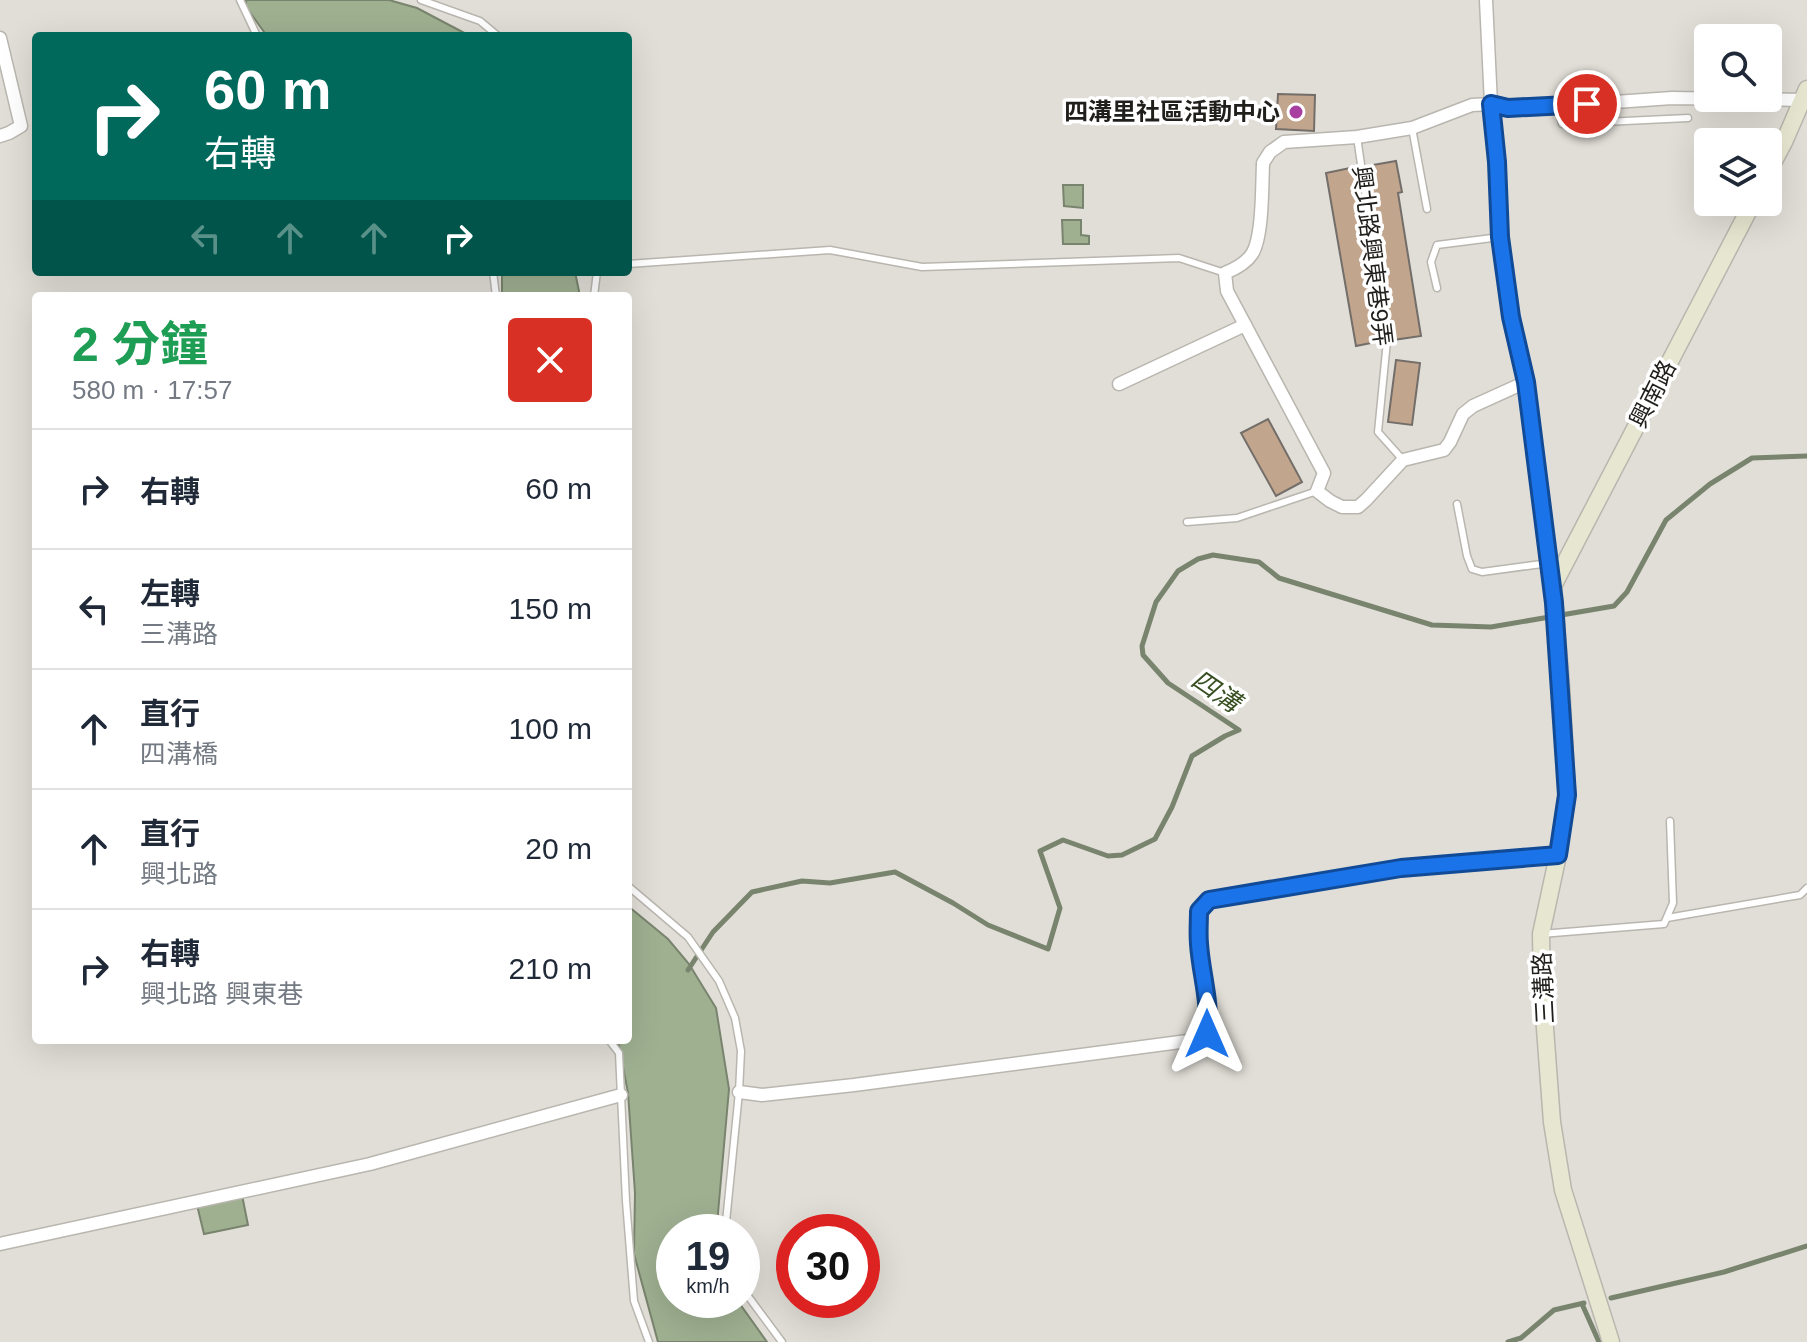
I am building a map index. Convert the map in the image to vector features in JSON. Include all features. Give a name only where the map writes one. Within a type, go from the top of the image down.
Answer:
[{"type":"street","points":[[1486,0],[1500,237],[1511,317],[1526,382],[1553,595]]},
{"type":"street","points":[[0,38],[21,126],[0,136]]},
{"type":"street","points":[[1526,382],[1473,406],[1463,414],[1444,450],[1403,460],[1358,507],[1342,507],[1317,491],[1324,473],[1227,291],[1225,273],[1251,256],[1257,241],[1263,163],[1270,152],[1284,142],[1357,137],[1412,128],[1472,105],[1491,104],[1508,108],[1805,94],[1782,142]]},
{"type":"street","name":"興南路","points":[[1553,595],[1746,216]]},
{"type":"street","points":[[1119,384],[1245,325]]},
{"type":"street","name":"三溝路","points":[[1553,595],[1567,795],[1541,934],[1552,1122],[1563,1190],[1611,1342]]},
{"type":"street","points":[[739,1092],[762,1095],[839,1087],[1203,1039],[1209,1020],[1199,945],[1199,911],[1209,900],[1401,868],[1558,855]]},
{"type":"street","points":[[0,1244],[370,1164],[621,1095]]},
{"type":"lane","points":[[240,0],[255,32]]},
{"type":"lane","points":[[421,0],[480,21],[493,32]]},
{"type":"lane","points":[[1558,106],[1562,124],[1688,118]]},
{"type":"lane","points":[[1412,128],[1427,209]]},
{"type":"lane","name":"興北路興東巷9弄","points":[[1357,137],[1387,341],[1378,432],[1403,460]]},
{"type":"lane","points":[[1437,288],[1431,262],[1437,245],[1500,237]]},
{"type":"lane","points":[[632,264],[830,250],[922,267],[1179,258],[1225,273]]},
{"type":"lane","points":[[1187,522],[1237,518],[1317,491]]},
{"type":"lane","points":[[1457,504],[1472,569],[1482,572],[1549,563]]},
{"type":"lane","points":[[1541,934],[1664,924],[1673,903],[1670,821]]},
{"type":"lane","points":[[1667,918],[1800,895],[1807,888]]},
{"type":"lane","points":[[632,889],[688,937],[719,981],[735,1018],[741,1051],[727,1214]]},
{"type":"lane","points":[[612,1044],[619,1053],[634,1301],[649,1342]]},
{"type":"lane","points":[[760,1312],[782,1342]]},
{"type":"shaded area","points":[[246,0],[389,0],[417,8],[462,32],[264,32],[246,7]]},
{"type":"shaded area","points":[[1063,185],[1083,185],[1083,208],[1064,206]]},
{"type":"shaded area","points":[[1062,220],[1081,220],[1081,235],[1089,236],[1089,244],[1063,244]]},
{"type":"shaded area","points":[[502,276],[576,276],[579,292],[502,292]]},
{"type":"shaded area","points":[[632,909],[668,939],[689,964],[716,1008],[729,1089],[718,1214],[656,1214],[656,1318],[750,1318],[767,1342],[658,1342],[634,1254],[635,1193],[628,1093],[619,1044],[632,1044]]},
{"type":"shaded area","points":[[242,1195],[248,1225],[204,1234],[197,1205]]},
{"type":"building","name":"四溝里社區活動中心","points":[[1278,94],[1315,95],[1314,131],[1276,129]]},
{"type":"building","points":[[1396,161],[1402,192],[1398,193],[1421,336],[1393,340],[1367,166]]},
{"type":"building","points":[[1356,169],[1381,341],[1356,346],[1326,173]]},
{"type":"building","points":[[1396,360],[1420,363],[1412,425],[1388,422]]},
{"type":"building","points":[[1268,419],[1302,482],[1276,496],[1241,433]]},
{"type":"waterway","name":"四溝","points":[[688,970],[713,932],[752,892],[802,881],[830,883],[895,872],[988,925],[1048,949],[1060,908],[1040,851],[1063,840],[1108,856],[1122,855],[1155,839],[1172,807],[1192,756],[1239,730],[1168,683],[1143,655],[1142,646],[1156,602],[1178,571],[1198,559],[1213,555],[1259,562],[1279,578],[1432,625],[1491,627],[1614,606],[1627,592],[1666,520],[1710,484],[1752,458],[1807,456]]},
{"type":"waterway","points":[[1611,1298],[1724,1272],[1807,1246]]},
{"type":"waterway","points":[[1508,1342],[1521,1338],[1554,1310],[1584,1303]]},
{"type":"waterway","points":[[1582,1304],[1599,1342]]},
{"type":"place","name":"四溝里社區活動中心","points":[[1296,112]]},
{"type":"route","points":[[1207,1034],[1209,1020],[1199,945],[1199,911],[1209,900],[1401,868],[1558,855],[1567,795],[1554,603],[1526,382],[1511,317],[1500,237],[1491,104],[1508,108],[1587,104]]}]
